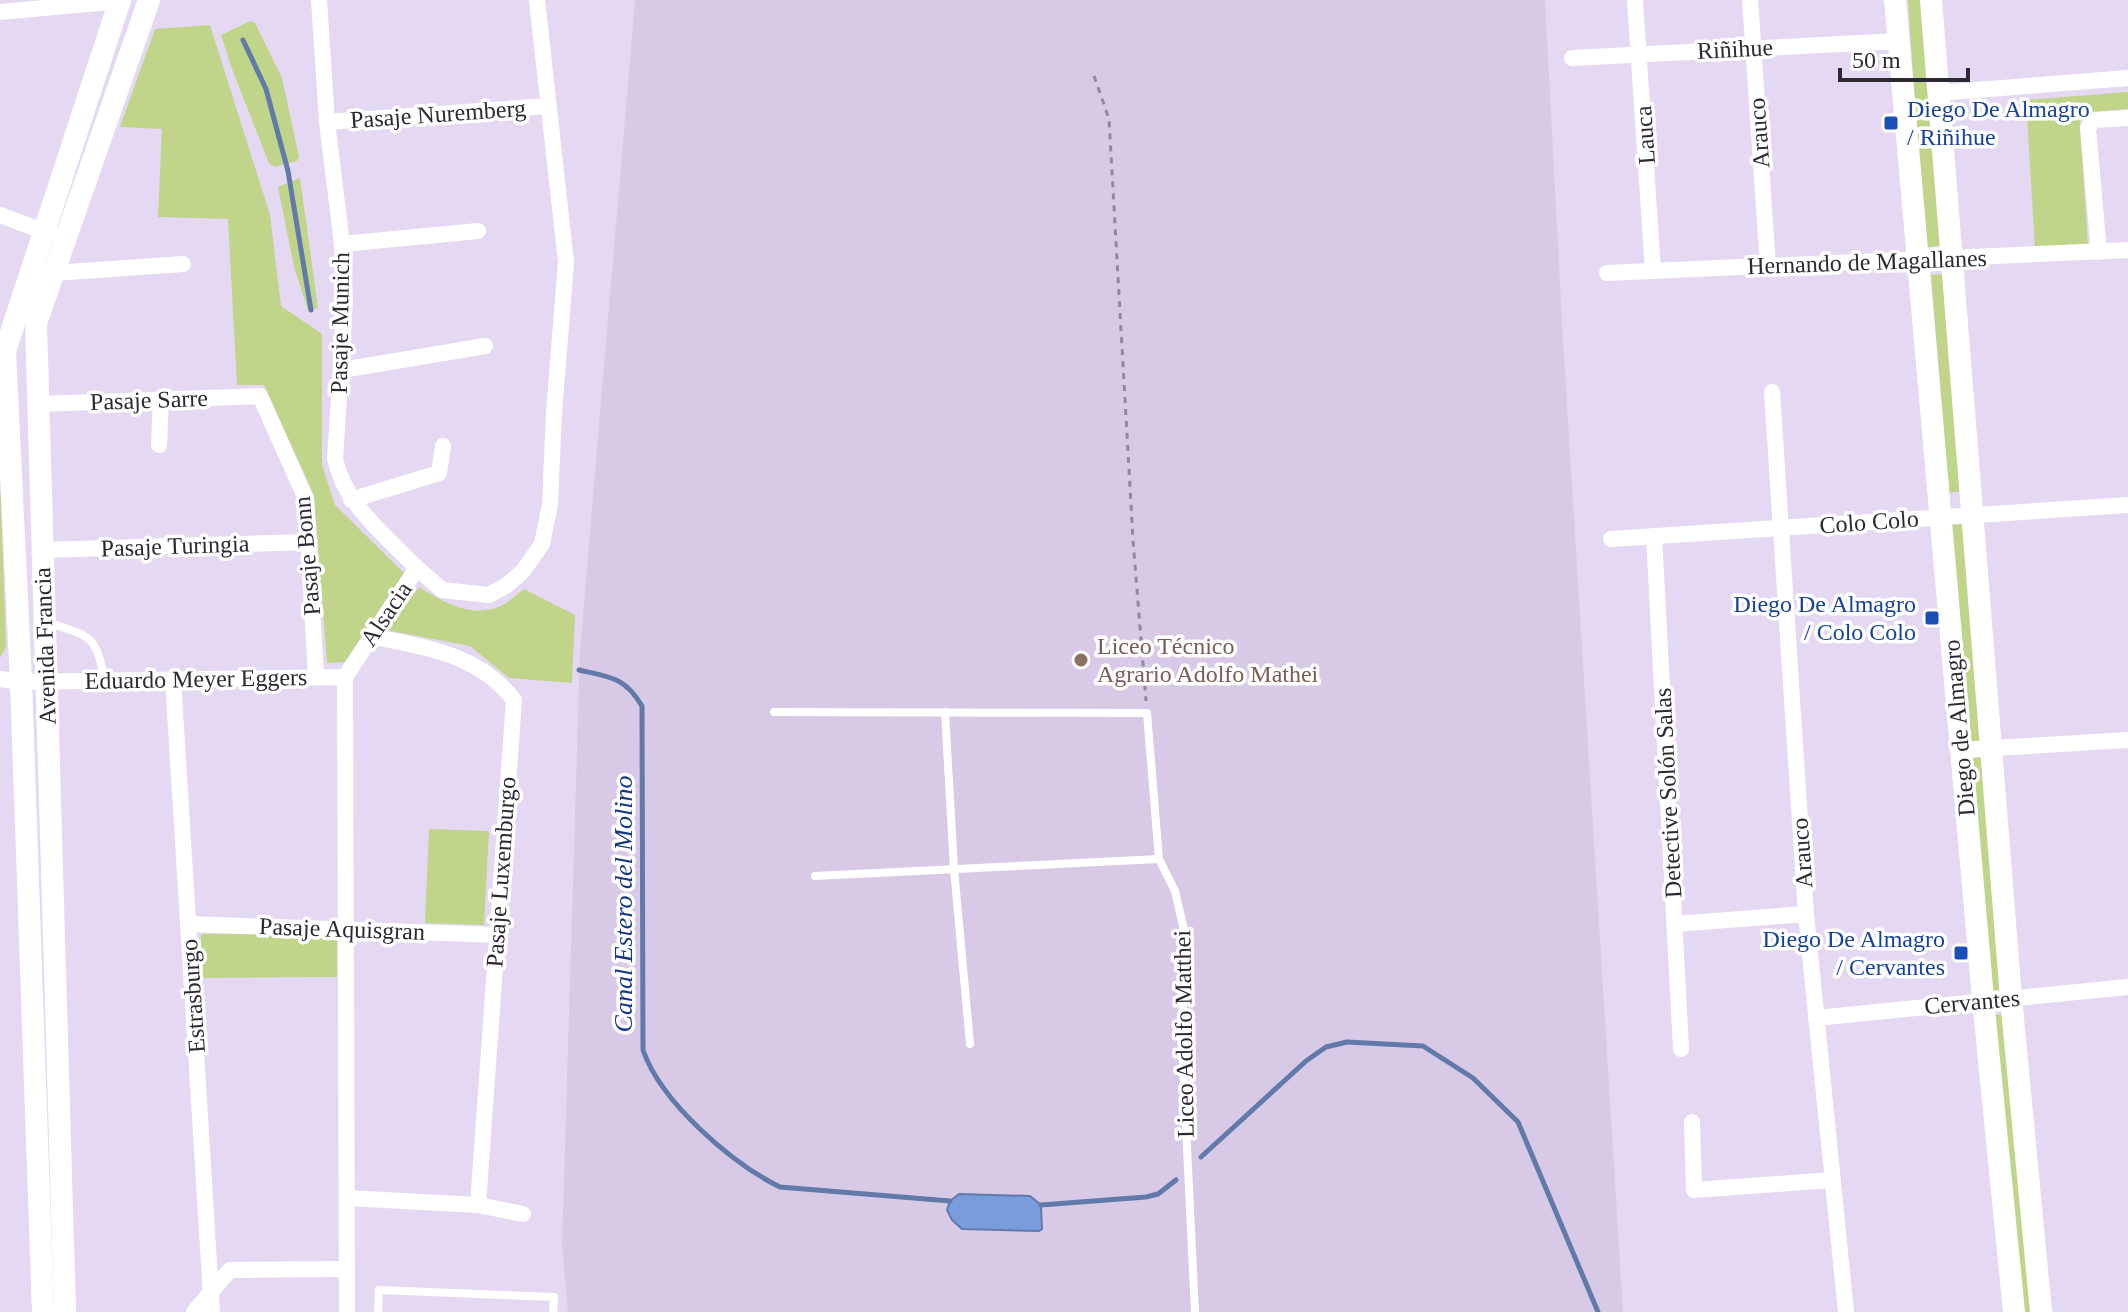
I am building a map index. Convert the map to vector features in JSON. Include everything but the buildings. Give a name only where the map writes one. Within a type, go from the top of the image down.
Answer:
[{"type":"main road","points":[[120,0],[130,0]]},
{"type":"main road","name":"Avenida Francia","points":[[65,1312],[36,323],[54,273],[55,236],[120,0]]},
{"type":"main road","name":"Avenida Francia","points":[[43,1312],[10,681],[12,486],[3,358],[149,0]]},
{"type":"main road","name":"Diego de Almagro","points":[[1895,0],[1983,999],[2014,1312]]},
{"type":"main road","name":"Diego de Almagro","points":[[1931,0],[2011,998],[2041,1312]]},
{"type":"main road","points":[[1934,442],[1966,438]]},
{"type":"main road","points":[[12,486],[40,483]]},
{"type":"street","points":[[0,12],[120,0]]},
{"type":"street","name":"Pasaje Munich","points":[[319,0],[327,122],[342,244],[345,302],[335,459],[339,479],[351,500],[417,568]]},
{"type":"street","name":"Alsacia","points":[[345,677],[417,568],[442,590],[489,595],[523,571],[542,544],[550,505],[566,262],[537,0]]},
{"type":"street","name":"Lauca","points":[[1635,0],[1653,271]]},
{"type":"street","name":"Arauco","points":[[1750,0],[1768,266]]},
{"type":"street","name":"Riñihue","points":[[1572,58],[1898,41]]},
{"type":"street","points":[[1938,93],[2128,78]]},
{"type":"street","name":"Pasaje Nuremberg","points":[[327,122],[548,106]]},
{"type":"street","points":[[2099,252],[2088,128],[2094,120],[2128,118]]},
{"type":"street","points":[[0,215],[55,236]]},
{"type":"street","points":[[342,244],[478,231]]},
{"type":"street","name":"Hernando de Magallanes","points":[[1607,273],[2128,250]]},
{"type":"street","points":[[54,273],[183,264]]},
{"type":"street","points":[[342,370],[485,346]]},
{"type":"street","name":"Arauco","points":[[1772,392],[1806,914],[1846,1312]]},
{"type":"street","name":"Pasaje Sarre","points":[[38,404],[260,396]]},
{"type":"street","name":"Pasaje Bonn","points":[[260,396],[306,499],[316,677]]},
{"type":"street","points":[[159,445],[161,399]]},
{"type":"street","points":[[351,500],[439,473],[443,446]]},
{"type":"street","name":"Colo Colo","points":[[1611,539],[2128,505]]},
{"type":"street","name":"Detective Solón Salas","points":[[1654,536],[1681,1049]]},
{"type":"street","name":"Pasaje Turingia","points":[[42,550],[308,542]]},
{"type":"street","name":"Pasaje Luxemburgo","points":[[371,636],[454,655],[498,681],[514,700],[478,1205]]},
{"type":"street","points":[[345,677],[347,1312]]},
{"type":"street","name":"Eduardo Meyer Eggers","points":[[10,681],[345,677]]},
{"type":"street","name":"Estrasburgo","points":[[173,679],[212,1312]]},
{"type":"street","points":[[1961,750],[2128,740]]},
{"type":"street","points":[[1675,924],[1806,914]]},
{"type":"street","name":"Pasaje Aquisgran","points":[[188,924],[497,935]]},
{"type":"street","name":"Cervantes","points":[[1816,1018],[2128,987]]},
{"type":"street","points":[[1692,1122],[1694,1190],[1833,1180]]},
{"type":"street","points":[[347,1198],[478,1205],[523,1214]]},
{"type":"street","points":[[194,1312],[230,1270],[347,1269]]},
{"type":"lane","points":[[45,621],[92,640],[98,650],[105,680]]},
{"type":"lane","points":[[774,712],[1147,713]]},
{"type":"lane","points":[[945,712],[954,869],[970,1044]]},
{"type":"lane","name":"Liceo Adolfo Matthei","points":[[1147,713],[1159,859],[1175,891],[1188,962],[1181,1024],[1195,1312]]},
{"type":"lane","points":[[815,876],[1159,859]]},
{"type":"lane","points":[[378,1312],[379,1290],[554,1297],[553,1312]]},
{"type":"path","points":[[1094,76],[1109,119],[1132,524],[1147,713]]},
{"type":"shaded area","name":"Liceo Técnico Agrario Adolfo Mathei","points":[[635,0],[1545,0],[1623,1312],[568,1312],[562,1245],[580,651]]},
{"type":"green space","points":[[1908,0],[1921,0],[1942,245],[1925,248]]},
{"type":"green space","points":[[250,21],[255,23],[282,78],[299,157],[297,161],[275,167],[269,163],[221,35]]},
{"type":"green space","points":[[210,25],[270,215],[281,306],[322,334],[322,465],[335,505],[404,573],[345,662],[327,663],[314,495],[264,385],[237,385],[228,219],[158,217],[162,129],[120,127],[155,29]]},
{"type":"green space","points":[[2128,92],[2128,109],[2079,113],[2088,244],[2035,248],[2026,100]]},
{"type":"green space","points":[[300,178],[318,308],[308,310],[294,267],[278,187]]},
{"type":"green space","points":[[1945,274],[1965,491],[1949,493],[1931,275]]},
{"type":"green space","points":[[0,477],[6,647],[0,658]]},
{"type":"green space","points":[[1966,522],[1984,740],[1968,744],[1950,523]]},
{"type":"green space","points":[[419,587],[448,603],[481,611],[503,605],[524,589],[575,615],[572,683],[509,678],[470,646],[386,630]]},
{"type":"green space","points":[[1986,756],[2004,989],[1991,991],[1972,759]]},
{"type":"green space","points":[[429,829],[489,831],[484,925],[425,923]]},
{"type":"green space","points":[[201,934],[337,934],[337,977],[201,978]]},
{"type":"green space","points":[[2005,1014],[2033,1312],[2023,1312],[1995,1015]]},
{"type":"water","points":[[959,1194],[1030,1196],[1041,1205],[1042,1229],[962,1229],[947,1210],[950,1201]]},
{"type":"waterway","name":"Canal Estero del Molino","points":[[243,40],[266,89],[288,171],[311,310]]},
{"type":"waterway","name":"Canal Estero del Molino","points":[[579,670],[616,680],[629,689],[642,706],[643,1050],[665,1090],[720,1147],[780,1187],[950,1201]]},
{"type":"waterway","name":"Canal Estero del Molino","points":[[1201,1157],[1306,1061],[1326,1047],[1347,1042],[1423,1046],[1473,1078],[1518,1122],[1598,1312]]},
{"type":"waterway","name":"Canal Estero del Molino","points":[[1041,1205],[1146,1197],[1158,1194],[1176,1180]]},
{"type":"place","name":"Diego De Almagro / Riñihue","points":[[1891,123]]},
{"type":"place","name":"Diego De Almagro / Colo Colo","points":[[1932,618]]},
{"type":"place","name":"Liceo Técnico Agrario Adolfo Mathei","points":[[1081,660]]},
{"type":"place","name":"Diego De Almagro / Cervantes","points":[[1961,953]]}]
